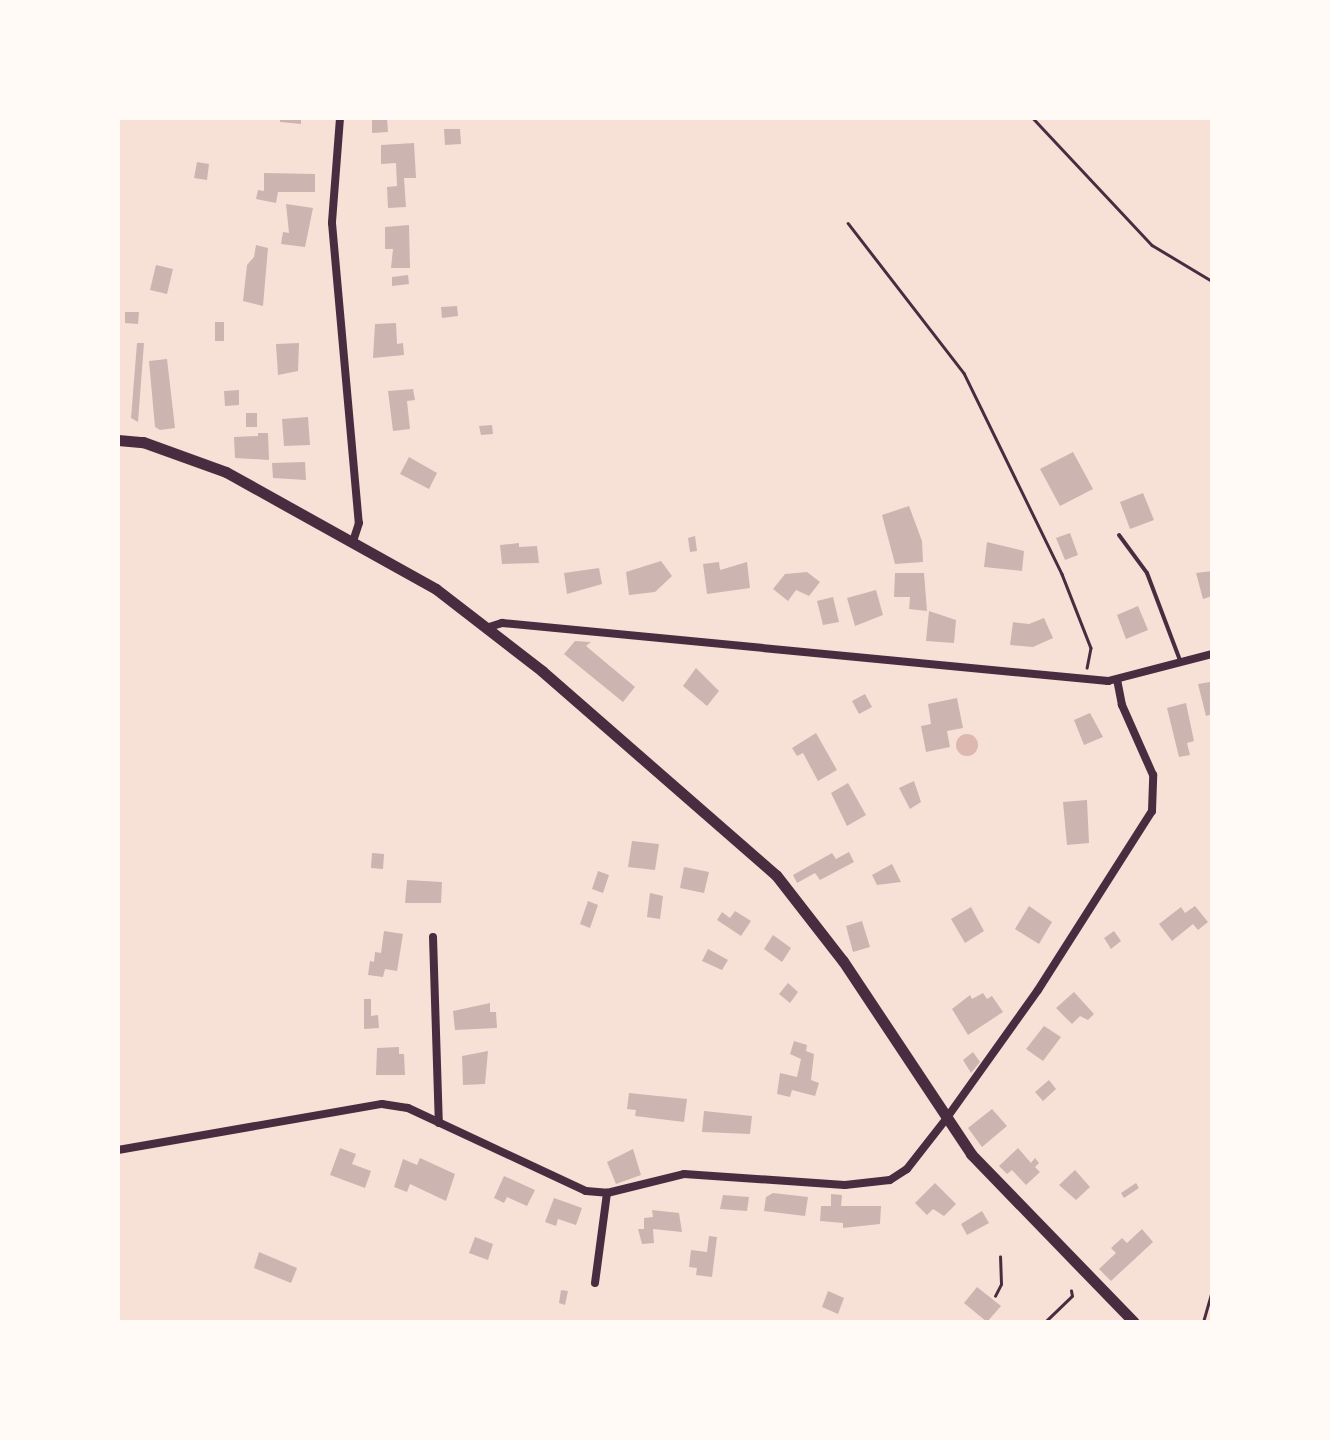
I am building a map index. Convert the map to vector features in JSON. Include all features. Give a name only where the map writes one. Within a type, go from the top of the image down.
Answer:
[{"type":"main road","points":[[118,440],[142,442],[226,472],[436,589],[489,627],[776,875],[843,960],[971,1154],[1046,1236],[1134,1322]]},
{"type":"street","points":[[340,118],[332,223],[359,524],[353,542]]},
{"type":"street","points":[[489,627],[502,624],[1117,680],[1212,654]]},
{"type":"street","points":[[118,1150],[369,1105],[408,1108],[566,1184],[607,1192],[684,1174],[845,1185],[890,1180],[908,1170],[946,1120],[1038,990],[1152,811],[1153,774],[1122,705],[1117,680]]},
{"type":"street","points":[[433,937],[439,1123]]},
{"type":"street","points":[[595,1283],[607,1192]]},
{"type":"lane","points":[[1119,536],[1147,572],[1181,663]]},
{"type":"path","points":[[1032,118],[1152,245],[1212,280]]},
{"type":"path","points":[[848,223],[964,373],[1029,498],[1090,648],[1082,678]]},
{"type":"path","points":[[995,1296],[1001,1284],[1000,1258]]},
{"type":"path","points":[[1203,1322],[1212,1290]]},
{"type":"path","points":[[1045,1322],[1072,1296],[1071,1291]]},
{"type":"shaded area","points":[[967,734],[975,737],[975,753],[967,756],[959,753],[956,745],[959,737]]},
{"type":"building","points":[[280,118],[301,118],[301,124],[280,122]]},
{"type":"building","points":[[372,118],[387,118],[388,132],[372,133]]},
{"type":"building","points":[[444,129],[460,129],[461,144],[445,145]]},
{"type":"building","points":[[414,143],[416,178],[404,178],[406,207],[388,208],[387,187],[397,186],[396,163],[381,164],[381,145]]},
{"type":"building","points":[[197,162],[209,164],[207,180],[194,178]]},
{"type":"building","points":[[264,173],[315,174],[315,192],[278,192],[276,203],[256,199],[258,190],[264,191]]},
{"type":"building","points":[[286,204],[313,208],[305,247],[281,244],[283,232],[289,233]]},
{"type":"building","points":[[409,225],[410,268],[391,268],[393,249],[385,249],[385,227]]},
{"type":"building","points":[[256,245],[268,248],[263,306],[243,301],[247,265],[254,257]]},
{"type":"building","points":[[156,265],[173,269],[167,294],[150,290]]},
{"type":"building","points":[[408,275],[409,284],[392,286],[392,277]]},
{"type":"building","points":[[457,306],[458,316],[442,318],[441,307]]},
{"type":"building","points":[[125,312],[139,312],[138,324],[125,323]]},
{"type":"building","points":[[215,322],[224,322],[224,341],[215,341]]},
{"type":"building","points":[[396,323],[397,344],[403,343],[404,355],[373,358],[375,324]]},
{"type":"building","points":[[137,343],[144,343],[138,422],[131,418]]},
{"type":"building","points":[[299,343],[298,371],[278,375],[276,344]]},
{"type":"building","points":[[167,359],[175,428],[160,430],[155,427],[149,361]]},
{"type":"building","points":[[413,389],[415,400],[407,401],[410,429],[393,431],[388,391]]},
{"type":"building","points":[[239,390],[239,405],[225,406],[224,391]]},
{"type":"building","points":[[246,413],[257,413],[257,427],[246,427]]},
{"type":"building","points":[[308,417],[310,445],[284,446],[282,419]]},
{"type":"building","points":[[492,425],[493,434],[481,435],[479,426]]},
{"type":"building","points":[[268,433],[269,460],[235,458],[234,437]]},
{"type":"building","points":[[1073,452],[1093,489],[1060,506],[1040,469]]},
{"type":"building","points":[[409,457],[437,473],[429,489],[400,474]]},
{"type":"building","points":[[305,462],[306,480],[273,478],[272,463]]},
{"type":"building","points":[[1143,493],[1154,520],[1130,529],[1120,502]]},
{"type":"building","points":[[909,506],[922,541],[923,562],[895,564],[882,515]]},
{"type":"building","points":[[1070,533],[1078,555],[1065,560],[1056,538]]},
{"type":"building","points":[[695,536],[697,551],[690,552],[688,538]]},
{"type":"building","points":[[987,542],[1024,551],[1022,571],[984,567]]},
{"type":"building","points":[[519,543],[519,547],[537,546],[539,563],[502,564],[500,545]]},
{"type":"building","points":[[661,561],[672,576],[655,592],[629,595],[626,572]]},
{"type":"building","points":[[719,562],[720,570],[747,562],[750,588],[707,594],[703,564]]},
{"type":"building","points":[[599,568],[602,584],[567,594],[564,573]]},
{"type":"building","points":[[1212,571],[1212,596],[1203,599],[1196,573]]},
{"type":"building","points":[[807,572],[820,582],[809,596],[796,590],[788,601],[773,589],[785,574]]},
{"type":"building","points":[[895,573],[924,573],[927,611],[909,609],[910,597],[894,597]]},
{"type":"building","points":[[876,590],[883,615],[855,626],[847,598]]},
{"type":"building","points":[[833,597],[839,622],[823,625],[817,601]]},
{"type":"building","points":[[1138,606],[1148,630],[1126,639],[1117,615]]},
{"type":"building","points":[[929,611],[956,620],[954,643],[926,641]]},
{"type":"building","points":[[1044,618],[1053,638],[1033,647],[1010,645],[1013,622],[1029,624]]},
{"type":"building","points":[[575,641],[591,642],[586,646],[635,687],[623,702],[564,654]]},
{"type":"building","points":[[696,668],[719,691],[707,706],[683,686]]},
{"type":"building","points":[[1210,682],[1212,714],[1206,716],[1198,684]]},
{"type":"building","points":[[865,694],[872,707],[859,714],[852,701]]},
{"type":"building","points":[[957,698],[963,728],[947,731],[950,747],[926,752],[921,726],[931,724],[928,704]]},
{"type":"building","points":[[1186,703],[1194,741],[1187,743],[1190,755],[1179,757],[1167,708]]},
{"type":"building","points":[[1090,713],[1103,737],[1084,745],[1074,720]]},
{"type":"building","points":[[816,733],[837,770],[818,781],[803,753],[797,756],[792,748]]},
{"type":"building","points":[[914,781],[921,802],[910,809],[899,788]]},
{"type":"building","points":[[848,783],[866,815],[847,826],[831,793]]},
{"type":"building","points":[[1087,800],[1089,843],[1067,845],[1063,802]]},
{"type":"building","points":[[632,841],[659,844],[655,870],[628,867]]},
{"type":"building","points":[[849,852],[854,862],[820,880],[815,873],[797,883],[793,875],[832,853],[836,859]]},
{"type":"building","points":[[372,853],[384,854],[383,869],[371,868]]},
{"type":"building","points":[[892,864],[901,882],[877,885],[872,875]]},
{"type":"building","points":[[684,867],[709,872],[704,893],[680,888]]},
{"type":"building","points":[[598,871],[609,875],[603,893],[592,889]]},
{"type":"building","points":[[407,880],[442,882],[441,903],[405,903]]},
{"type":"building","points":[[650,893],[663,896],[660,919],[647,917]]},
{"type":"building","points":[[588,901],[598,905],[590,928],[580,924]]},
{"type":"building","points":[[1029,906],[1052,922],[1039,944],[1015,929]]},
{"type":"building","points":[[1195,906],[1208,922],[1198,930],[1193,924],[1172,941],[1159,924],[1181,907],[1185,913]]},
{"type":"building","points":[[971,907],[984,931],[965,943],[951,919]]},
{"type":"building","points":[[735,911],[751,921],[741,936],[717,920],[722,912],[730,918]]},
{"type":"building","points":[[862,921],[870,947],[853,952],[846,926]]},
{"type":"building","points":[[384,931],[403,934],[397,971],[385,969],[383,977],[368,975],[375,952],[381,953]]},
{"type":"building","points":[[1114,931],[1121,941],[1111,949],[1104,938]]},
{"type":"building","points":[[773,935],[791,948],[782,962],[764,949]]},
{"type":"building","points":[[708,949],[728,960],[722,970],[702,961]]},
{"type":"building","points":[[788,983],[798,992],[790,1003],[779,994]]},
{"type":"building","points":[[1074,992],[1094,1014],[1088,1020],[1080,1016],[1072,1024],[1056,1008]]},
{"type":"building","points":[[983,993],[987,999],[992,996],[1003,1012],[968,1035],[952,1009],[970,995],[972,999]]},
{"type":"building","points":[[364,999],[371,999],[371,1016],[378,1015],[379,1028],[364,1029]]},
{"type":"building","points":[[490,1003],[490,1012],[496,1012],[497,1028],[455,1030],[453,1011]]},
{"type":"building","points":[[1044,1026],[1061,1037],[1043,1061],[1026,1049]]},
{"type":"building","points":[[794,1041],[807,1045],[806,1051],[814,1054],[811,1080],[819,1083],[815,1096],[792,1090],[790,1097],[777,1094],[780,1073],[797,1077],[801,1059],[790,1054]]},
{"type":"building","points":[[399,1047],[399,1054],[404,1054],[405,1075],[376,1075],[377,1048]]},
{"type":"building","points":[[488,1051],[485,1084],[463,1085],[462,1056]]},
{"type":"building","points":[[973,1052],[980,1062],[971,1073],[963,1060]]},
{"type":"building","points":[[1049,1080],[1056,1089],[1043,1101],[1035,1092]]},
{"type":"building","points":[[629,1093],[687,1099],[684,1122],[635,1116],[636,1110],[627,1109]]},
{"type":"building","points":[[992,1109],[1007,1126],[982,1147],[968,1128]]},
{"type":"building","points":[[704,1111],[752,1116],[750,1134],[702,1132]]},
{"type":"building","points":[[340,1148],[356,1154],[352,1164],[371,1171],[365,1188],[330,1175]]},
{"type":"building","points":[[1018,1148],[1031,1163],[1035,1158],[1039,1163],[1035,1167],[1040,1172],[1026,1185],[1012,1170],[1007,1174],[999,1166]]},
{"type":"building","points":[[633,1149],[641,1175],[616,1184],[607,1162]]},
{"type":"building","points":[[420,1158],[455,1174],[446,1201],[410,1184],[407,1192],[394,1187],[403,1159],[417,1165]]},
{"type":"building","points":[[1075,1170],[1090,1187],[1076,1200],[1059,1185]]},
{"type":"building","points":[[504,1176],[535,1190],[527,1206],[507,1197],[504,1203],[494,1198]]},
{"type":"building","points":[[935,1183],[956,1204],[944,1216],[933,1209],[927,1215],[915,1203]]},
{"type":"building","points":[[1136,1183],[1139,1188],[1124,1198],[1121,1193]]},
{"type":"building","points":[[773,1193],[808,1197],[805,1216],[764,1211],[766,1197]]},
{"type":"building","points":[[831,1194],[842,1195],[841,1206],[881,1206],[880,1224],[843,1228],[843,1223],[820,1221],[821,1206],[831,1206]]},
{"type":"building","points":[[723,1195],[749,1197],[747,1211],[720,1209]]},
{"type":"building","points":[[554,1198],[582,1208],[576,1225],[558,1219],[556,1226],[545,1222]]},
{"type":"building","points":[[652,1210],[679,1213],[682,1232],[653,1229],[654,1243],[642,1244],[638,1229],[644,1229],[644,1218],[653,1217]]},
{"type":"building","points":[[982,1211],[989,1223],[967,1235],[961,1224]]},
{"type":"building","points":[[1142,1229],[1153,1242],[1111,1281],[1099,1269],[1116,1253],[1111,1248],[1122,1238],[1127,1243]]},
{"type":"building","points":[[709,1236],[717,1237],[712,1277],[696,1275],[697,1268],[689,1267],[691,1250],[707,1252]]},
{"type":"building","points":[[475,1237],[493,1244],[488,1260],[469,1253]]},
{"type":"building","points":[[259,1252],[297,1268],[291,1283],[254,1268]]},
{"type":"building","points":[[977,1287],[1001,1306],[987,1322],[964,1303]]},
{"type":"building","points":[[561,1290],[568,1291],[565,1305],[559,1303]]},
{"type":"building","points":[[828,1291],[844,1298],[838,1314],[822,1307]]}]
